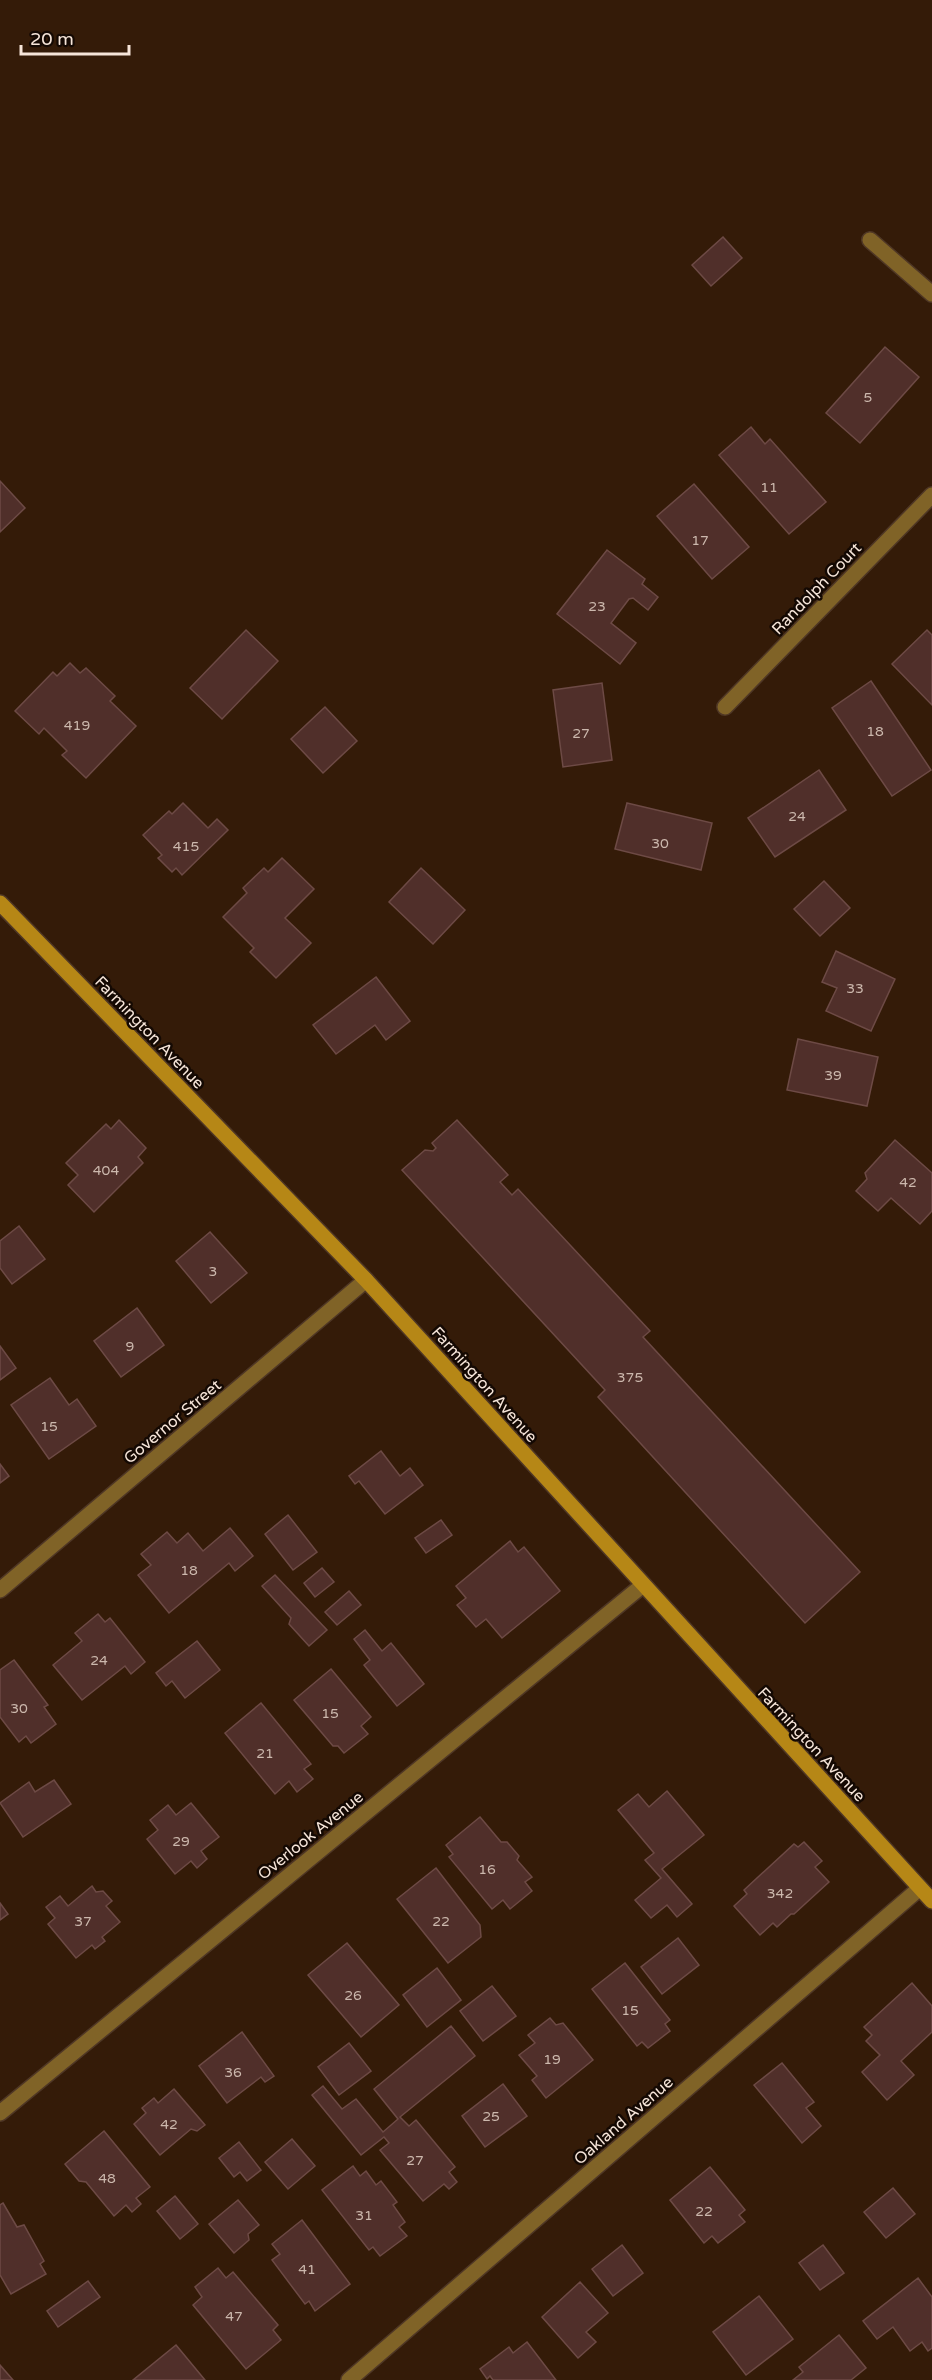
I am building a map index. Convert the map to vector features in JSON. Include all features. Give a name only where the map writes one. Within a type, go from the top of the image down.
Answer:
[{"type":"main road","name":"Farmington Avenue","points":[[0,903],[366,1280],[932,1901]]},
{"type":"street","points":[[870,240],[932,294]]},
{"type":"street","name":"Randolph Court","points":[[725,707],[932,495]]},
{"type":"street","name":"Governor Street","points":[[0,1590],[366,1280]]},
{"type":"street","name":"Overlook Avenue","points":[[0,2113],[643,1585]]},
{"type":"street","name":"Oakland Avenue","points":[[349,2380],[920,1888]]},
{"type":"building","points":[[723,237],[742,258],[711,286],[692,265]]},
{"type":"building","points":[[885,347],[919,377],[860,443],[826,413]]},
{"type":"building","points":[[751,427],[765,444],[770,439],[826,502],[789,534],[719,455]]},
{"type":"building","points":[[0,481],[25,508],[0,532]]},
{"type":"building","points":[[694,484],[749,547],[712,579],[657,516]]},
{"type":"building","points":[[607,550],[645,579],[642,584],[658,597],[648,610],[633,598],[629,599],[611,623],[636,643],[620,664],[557,614]]},
{"type":"building","points":[[246,630],[278,661],[222,719],[190,688]]},
{"type":"building","points":[[927,630],[932,635],[932,705],[892,664]]},
{"type":"building","points":[[70,663],[80,673],[86,668],[115,696],[110,701],[136,726],[86,778],[62,755],[67,751],[44,728],[39,734],[15,711],[53,672],[57,676]]},
{"type":"building","points":[[871,681],[931,770],[892,796],[832,708]]},
{"type":"building","points":[[602,683],[612,760],[563,767],[553,690]]},
{"type":"building","points":[[325,707],[357,741],[323,773],[291,739]]},
{"type":"building","points":[[819,770],[846,810],[775,857],[748,818]]},
{"type":"building","points":[[183,803],[208,828],[217,819],[228,830],[182,875],[176,868],[172,872],[158,858],[162,855],[143,835],[169,811],[172,814]]},
{"type":"building","points":[[627,803],[712,823],[701,870],[615,849]]},
{"type":"building","points":[[282,858],[314,889],[285,918],[311,943],[276,978],[250,952],[254,948],[223,917],[247,893],[243,888],[264,868],[268,872]]},
{"type":"building","points":[[421,868],[465,910],[433,944],[389,902]]},
{"type":"building","points":[[824,881],[850,908],[820,936],[794,909]]},
{"type":"building","points":[[836,951],[895,979],[871,1031],[826,1011],[837,988],[822,982]]},
{"type":"building","points":[[376,977],[410,1021],[386,1040],[375,1025],[336,1054],[313,1025]]},
{"type":"building","points":[[798,1039],[878,1057],[867,1106],[787,1090]]},
{"type":"building","points":[[119,1120],[146,1148],[138,1157],[143,1163],[94,1212],[68,1185],[78,1175],[66,1163],[106,1124],[111,1129]]},
{"type":"building","points":[[457,1120],[508,1175],[500,1182],[512,1195],[518,1189],[650,1331],[643,1337],[860,1572],[805,1623],[598,1397],[605,1390],[402,1170],[425,1150],[433,1151],[436,1148],[432,1143]]},
{"type":"building","points":[[895,1140],[932,1173],[932,1211],[920,1224],[891,1198],[878,1211],[856,1191],[867,1179],[865,1173]]},
{"type":"building","points":[[19,1226],[45,1259],[12,1284],[0,1268],[0,1241]]},
{"type":"building","points":[[210,1232],[247,1273],[211,1303],[176,1261]]},
{"type":"building","points":[[137,1308],[164,1345],[121,1377],[94,1341]]},
{"type":"building","points":[[0,1346],[16,1368],[0,1380]]},
{"type":"building","points":[[50,1378],[69,1405],[77,1399],[96,1426],[49,1459],[11,1405]]},
{"type":"building","points":[[381,1451],[400,1476],[410,1468],[423,1485],[385,1514],[359,1481],[355,1484],[349,1476]]},
{"type":"building","points":[[0,1464],[9,1476],[0,1483]]},
{"type":"building","points":[[288,1515],[317,1552],[293,1570],[265,1534]]},
{"type":"building","points":[[441,1520],[452,1535],[426,1553],[415,1538]]},
{"type":"building","points":[[230,1528],[253,1556],[235,1571],[229,1563],[169,1613],[138,1575],[151,1565],[141,1554],[167,1532],[177,1543],[188,1533],[203,1551]]},
{"type":"building","points":[[510,1541],[518,1552],[524,1547],[560,1591],[502,1638],[486,1619],[476,1627],[457,1605],[466,1598],[456,1586]]},
{"type":"building","points":[[322,1568],[334,1582],[315,1597],[304,1583]]},
{"type":"building","points":[[275,1575],[327,1630],[309,1646],[289,1624],[291,1618],[262,1586]]},
{"type":"building","points":[[349,1591],[361,1605],[337,1625],[325,1612]]},
{"type":"building","points":[[98,1614],[105,1622],[110,1618],[145,1662],[131,1674],[125,1666],[82,1700],[53,1665],[82,1641],[75,1633]]},
{"type":"building","points":[[365,1630],[382,1651],[391,1643],[424,1684],[397,1706],[364,1665],[370,1660],[354,1639]]},
{"type":"building","points":[[197,1641],[220,1670],[185,1698],[172,1681],[166,1686],[156,1673]]},
{"type":"building","points":[[14,1660],[48,1705],[44,1707],[56,1724],[31,1743],[26,1736],[19,1742],[0,1717],[0,1670]]},
{"type":"building","points":[[331,1669],[371,1717],[361,1726],[368,1734],[344,1753],[338,1746],[333,1746],[294,1700]]},
{"type":"building","points":[[261,1703],[311,1764],[304,1769],[313,1779],[297,1792],[289,1781],[275,1794],[225,1733]]},
{"type":"building","points":[[54,1780],[71,1804],[23,1837],[0,1803],[29,1782],[35,1792]]},
{"type":"building","points":[[667,1791],[704,1835],[662,1869],[692,1904],[677,1917],[667,1905],[651,1918],[635,1900],[661,1878],[645,1860],[654,1853],[618,1810],[638,1794],[649,1807]]},
{"type":"building","points":[[191,1803],[219,1837],[201,1851],[207,1859],[197,1868],[191,1861],[175,1874],[147,1839],[158,1830],[150,1820],[168,1805],[176,1815]]},
{"type":"building","points":[[480,1817],[501,1842],[507,1842],[519,1856],[517,1860],[532,1877],[525,1882],[532,1891],[510,1909],[503,1900],[492,1909],[449,1857],[453,1854],[446,1845]]},
{"type":"building","points":[[804,1842],[822,1861],[815,1867],[829,1882],[794,1914],[791,1914],[777,1927],[773,1923],[760,1935],[734,1906],[747,1894],[744,1890],[794,1844],[798,1847]]},
{"type":"building","points":[[436,1868],[480,1925],[481,1937],[448,1963],[397,1899]]},
{"type":"building","points":[[92,1886],[96,1892],[103,1891],[112,1901],[106,1906],[120,1922],[102,1937],[105,1941],[95,1949],[92,1945],[76,1958],[48,1924],[55,1918],[46,1907],[60,1896],[68,1906]]},
{"type":"building","points":[[0,1903],[8,1914],[0,1920]]},
{"type":"building","points":[[678,1938],[699,1965],[662,1994],[641,1967]]},
{"type":"building","points":[[347,1943],[399,2005],[361,2037],[308,1975]]},
{"type":"building","points":[[625,1963],[670,2020],[665,2024],[670,2031],[648,2048],[642,2042],[637,2046],[592,1989]]},
{"type":"building","points":[[437,1968],[461,2000],[427,2027],[403,1995]]},
{"type":"building","points":[[912,1983],[932,2006],[932,2032],[901,2061],[914,2075],[887,2100],[862,2072],[880,2055],[866,2041],[872,2035],[864,2027]]},
{"type":"building","points":[[492,1986],[516,2016],[483,2041],[460,2011]]},
{"type":"building","points":[[550,2018],[556,2025],[563,2023],[593,2060],[546,2098],[532,2080],[537,2076],[519,2055],[535,2043],[528,2035]]},
{"type":"building","points":[[451,2026],[475,2056],[400,2117],[409,2126],[416,2120],[455,2167],[449,2172],[457,2182],[449,2189],[444,2184],[423,2201],[380,2150],[389,2143],[384,2137],[361,2155],[312,2095],[323,2086],[342,2109],[356,2099],[383,2132],[398,2119],[374,2089]]},
{"type":"building","points":[[242,2032],[274,2076],[265,2082],[261,2077],[227,2103],[199,2066]]},
{"type":"building","points":[[349,2043],[371,2071],[339,2095],[318,2067]]},
{"type":"building","points":[[782,2063],[814,2102],[806,2108],[821,2126],[802,2143],[754,2085]]},
{"type":"building","points":[[503,2084],[527,2116],[485,2147],[462,2116]]},
{"type":"building","points":[[174,2089],[205,2125],[197,2131],[191,2129],[160,2155],[134,2124],[146,2113],[142,2108],[154,2098],[158,2103]]},
{"type":"building","points":[[104,2131],[150,2187],[136,2198],[141,2204],[132,2212],[126,2205],[114,2216],[86,2182],[79,2181],[65,2164]]},
{"type":"building","points":[[292,2139],[315,2166],[288,2189],[265,2162]]},
{"type":"building","points":[[239,2142],[261,2170],[247,2181],[240,2172],[234,2177],[219,2158]]},
{"type":"building","points":[[353,2166],[360,2176],[366,2171],[376,2185],[381,2181],[397,2202],[393,2205],[405,2222],[399,2227],[407,2236],[380,2256],[373,2247],[369,2250],[322,2190]]},
{"type":"building","points":[[710,2167],[745,2210],[739,2215],[745,2222],[718,2243],[712,2236],[704,2243],[670,2200]]},
{"type":"building","points":[[893,2188],[915,2214],[886,2238],[864,2212]]},
{"type":"building","points":[[175,2196],[198,2224],[180,2239],[157,2211]]},
{"type":"building","points":[[238,2200],[259,2225],[248,2234],[249,2240],[234,2253],[209,2224]]},
{"type":"building","points":[[3,2203],[17,2227],[24,2225],[44,2261],[40,2264],[46,2274],[11,2294],[0,2275],[0,2205]]},
{"type":"building","points":[[302,2220],[350,2284],[315,2311],[309,2301],[305,2304],[272,2260],[280,2254],[272,2244]]},
{"type":"building","points":[[622,2245],[643,2273],[613,2296],[592,2269]]},
{"type":"building","points":[[823,2245],[844,2273],[820,2290],[799,2263]]},
{"type":"building","points":[[218,2268],[226,2278],[233,2272],[278,2325],[273,2330],[281,2340],[246,2369],[193,2305],[202,2297],[195,2287]]},
{"type":"building","points":[[918,2278],[932,2297],[932,2348],[928,2351],[922,2342],[910,2351],[893,2327],[877,2339],[863,2321]]},
{"type":"building","points":[[88,2281],[100,2297],[58,2327],[47,2311]]},
{"type":"building","points":[[580,2282],[608,2313],[586,2332],[596,2342],[578,2358],[542,2317]]},
{"type":"building","points":[[759,2296],[793,2339],[746,2375],[713,2332]]},
{"type":"building","points":[[839,2335],[866,2368],[851,2380],[793,2380],[803,2372],[799,2367]]},
{"type":"building","points":[[527,2342],[556,2380],[493,2380],[490,2376],[487,2379],[480,2369],[509,2347],[513,2353]]},
{"type":"building","points":[[176,2345],[205,2380],[133,2380]]},
{"type":"building","points":[[0,2365],[13,2380],[0,2380]]}]
